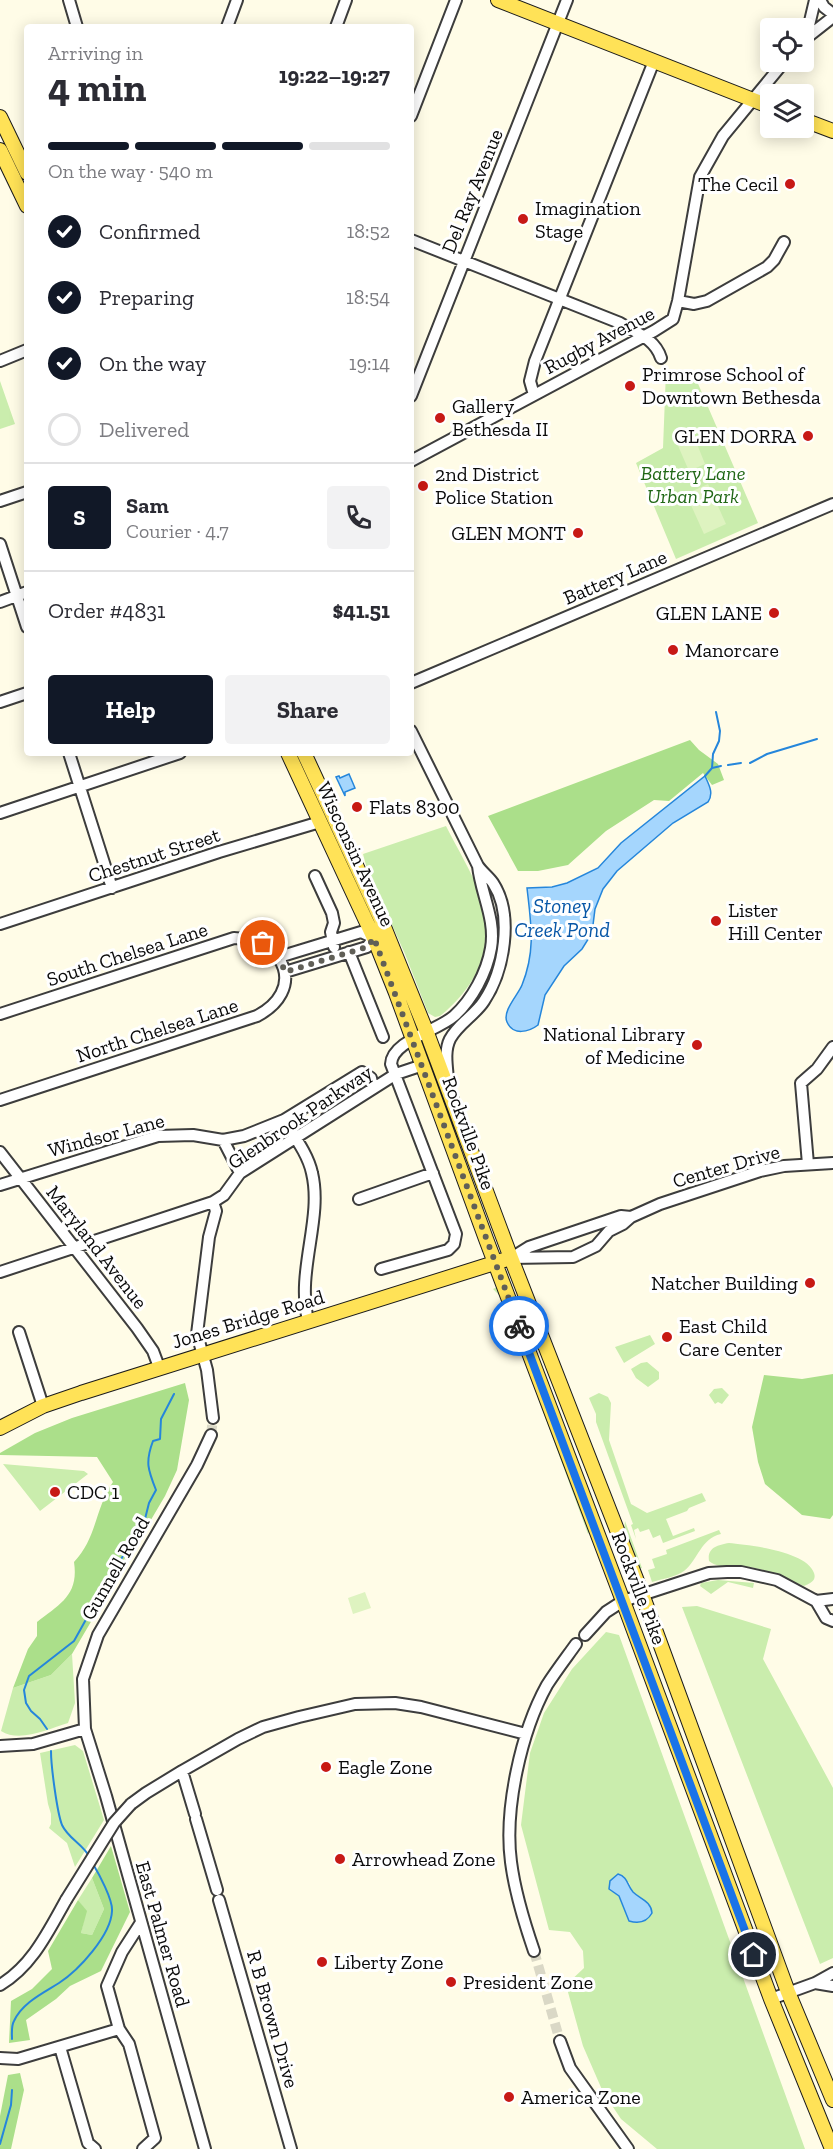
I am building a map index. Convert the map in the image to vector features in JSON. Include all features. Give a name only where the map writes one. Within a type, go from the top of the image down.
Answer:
[{"type":"main road","points":[[498,0],[760,102]]},
{"type":"main road","points":[[0,117],[24,196]]},
{"type":"main road","points":[[814,124],[833,131]]},
{"type":"main road","points":[[0,150],[14,163]]},
{"type":"main road","name":"Wisconsin Avenue","points":[[289,756],[320,822],[380,936],[427,1033]]},
{"type":"main road","name":"Wisconsin Avenue","points":[[305,756],[334,817],[380,936],[414,1039]]},
{"type":"main road","points":[[320,822],[334,817]]},
{"type":"main road","name":"Rockville Pike","points":[[427,1033],[511,1258],[642,1594],[788,1992],[833,2100]]},
{"type":"main road","name":"Rockville Pike","points":[[414,1039],[495,1263],[771,1999],[832,2149]]},
{"type":"main road","name":"Jones Bridge Road","points":[[3,1422],[159,1367],[511,1258]]},
{"type":"street","points":[[69,0],[76,24]]},
{"type":"street","points":[[228,24],[237,0]]},
{"type":"street","points":[[337,24],[346,0]]},
{"type":"street","points":[[414,108],[456,0]]},
{"type":"street","name":"Del Ray Avenue","points":[[414,388],[567,0]]},
{"type":"street","points":[[814,32],[833,16],[818,0]]},
{"type":"street","points":[[812,18],[818,0]]},
{"type":"street","points":[[534,395],[531,387],[531,371],[654,61]]},
{"type":"street","points":[[678,302],[700,177],[723,136],[775,72]]},
{"type":"street","points":[[414,241],[620,323],[657,348],[661,358]]},
{"type":"street","name":"Rugby Avenue","points":[[414,459],[668,324],[673,319],[678,302],[694,304],[707,301],[767,267],[774,260],[784,242]]},
{"type":"street","points":[[0,361],[24,351]]},
{"type":"street","points":[[0,501],[24,493]]},
{"type":"street","name":"Battery Lane","points":[[414,682],[833,504]]},
{"type":"street","points":[[0,544],[22,594],[0,602]]},
{"type":"street","points":[[0,702],[24,694]]},
{"type":"street","points":[[381,1269],[448,1250],[454,1244],[456,1234],[391,1064],[391,1058],[399,1048],[446,1023],[463,1007],[487,964],[491,946],[491,922],[478,866],[414,737]]},
{"type":"street","points":[[70,756],[112,888]]},
{"type":"street","points":[[0,813],[171,756]]},
{"type":"street","name":"Chestnut Street","points":[[0,924],[219,852],[320,822]]},
{"type":"street","points":[[449,1093],[446,1059],[450,1040],[477,1010],[491,990],[501,962],[504,945],[505,927],[500,900],[493,883],[478,866]]},
{"type":"street","points":[[315,876],[332,913],[334,923],[331,932],[336,956]]},
{"type":"street","points":[[360,932],[380,936],[367,947],[285,972],[279,957],[360,932]]},
{"type":"street","name":"South Chelsea Lane","points":[[0,1014],[234,938],[263,943],[279,957]]},
{"type":"street","points":[[349,952],[383,1037]]},
{"type":"street","name":"North Chelsea Lane","points":[[0,1100],[257,1017],[278,1000],[284,984],[285,972]]},
{"type":"street","points":[[808,1164],[801,1083],[817,1069],[833,1047]]},
{"type":"street","name":"Glenbrook Parkway","points":[[213,1202],[224,1195],[240,1173],[396,1074],[423,1065]]},
{"type":"street","name":"Windsor Lane","points":[[0,1185],[158,1136],[193,1135],[223,1140],[244,1136],[284,1120],[362,1072],[371,1077],[373,1088]]},
{"type":"street","points":[[284,1120],[310,1164],[314,1186],[304,1291],[308,1320]]},
{"type":"street","points":[[223,1140],[240,1173]]},
{"type":"street","name":"Maryland Avenue","points":[[0,1152],[153,1351],[159,1367]]},
{"type":"street","name":"Center Drive","points":[[511,1258],[545,1256],[566,1258],[580,1254],[596,1246],[609,1231],[624,1224],[631,1217],[660,1204],[760,1171],[833,1163]]},
{"type":"street","points":[[359,1198],[433,1173]]},
{"type":"street","points":[[0,1272],[213,1202],[216,1211],[209,1237],[197,1334],[208,1377],[213,1418]]},
{"type":"street","name":"Center Drive","points":[[511,1258],[529,1247],[621,1216],[631,1217]]},
{"type":"street","points":[[587,1229],[594,1234],[596,1246]]},
{"type":"street","points":[[561,1238],[568,1242],[571,1248],[566,1258]]},
{"type":"street","points":[[20,1332],[43,1406]]},
{"type":"street","name":"Gunnell Road","points":[[85,1729],[83,1679],[98,1635],[197,1465],[212,1435]]},
{"type":"street","points":[[585,1635],[606,1612],[623,1601],[709,1573],[741,1572],[777,1580],[816,1600],[833,1599]]},
{"type":"street","points":[[816,1600],[826,1618],[833,1621]]},
{"type":"street","points":[[534,1951],[524,1922],[510,1860],[514,1780],[526,1734],[547,1686],[576,1644]]},
{"type":"street","points":[[0,1985],[19,1971],[33,1956],[108,1832],[131,1804],[182,1771],[263,1727],[355,1704],[395,1703],[421,1707],[526,1734]]},
{"type":"street","points":[[0,1746],[33,1744],[85,1729]]},
{"type":"street","name":"East Palmer Road","points":[[85,1729],[205,2149]]},
{"type":"street","name":"R B Brown Drive","points":[[182,1771],[291,2149]]},
{"type":"street","points":[[141,1924],[122,1952],[107,1986],[119,2030],[129,2044],[155,2138],[143,2149]]},
{"type":"street","points":[[771,1999],[815,1983],[833,1973]]},
{"type":"street","points":[[815,1983],[833,1986]]},
{"type":"street","points":[[0,2058],[18,2059],[119,2030]]},
{"type":"street","points":[[560,2041],[570,2068],[628,2149]]},
{"type":"street","points":[[60,2047],[88,2143],[95,2149]]},
{"type":"green space","name":"Battery Lane Urban Park","points":[[666,371],[693,372],[758,523],[676,559],[636,463],[663,448]]},
{"type":"green space","points":[[0,381],[15,424],[0,429]]},
{"type":"green space","points":[[693,434],[705,464],[689,471],[676,441]]},
{"type":"green space","points":[[708,484],[726,524],[704,534],[686,494]]},
{"type":"green space","points":[[690,740],[718,764],[724,780],[712,785],[703,773],[669,801],[654,800],[606,831],[568,865],[538,871],[518,871],[488,816]]},
{"type":"green space","points":[[446,826],[481,897],[486,932],[485,948],[474,978],[453,1004],[440,1016],[435,1017],[428,1013],[405,954],[367,869],[363,854]]},
{"type":"green space","points":[[497,1287],[501,1292],[590,1531],[588,1534],[501,1297],[493,1289]]},
{"type":"green space","points":[[650,1335],[655,1344],[624,1363],[615,1347]]},
{"type":"green space","points":[[647,1362],[659,1372],[659,1379],[648,1387],[636,1378],[631,1369]]},
{"type":"green space","points":[[833,1374],[833,1515],[830,1519],[802,1515],[765,1484],[758,1462],[752,1427],[764,1375],[802,1379]]},
{"type":"green space","points":[[185,1383],[189,1400],[177,1470],[165,1496],[72,1654],[51,1675],[13,1688],[28,1649],[37,1636],[37,1622],[60,1604],[71,1591],[74,1583],[74,1562],[82,1553],[92,1533],[113,1482],[97,1457],[0,1455],[0,1453],[35,1433],[72,1418]]},
{"type":"green space","points":[[722,1388],[729,1395],[722,1404],[718,1402],[715,1404],[709,1395],[714,1389]]},
{"type":"green space","points":[[599,1393],[608,1397],[611,1403],[609,1440],[631,1504],[647,1513],[702,1493],[706,1501],[666,1519],[673,1536],[694,1528],[695,1531],[663,1543],[660,1535],[653,1538],[649,1529],[640,1532],[638,1528],[634,1530],[636,1539],[631,1525],[633,1524],[589,1398]]},
{"type":"green space","points":[[3,1464],[84,1471],[88,1474],[40,1511]]},
{"type":"green space","points":[[625,1521],[642,1568],[638,1569],[624,1531]]},
{"type":"green space","points":[[719,1530],[721,1534],[708,1540],[684,1571],[652,1582],[648,1570],[655,1568],[652,1559],[667,1554],[666,1550]]},
{"type":"green space","points":[[729,1543],[789,1554],[809,1565],[814,1578],[812,1582],[804,1586],[757,1568],[722,1566],[709,1561],[711,1550]]},
{"type":"green space","points":[[718,1580],[754,1583],[753,1588],[728,1582],[711,1594],[700,1586],[701,1583]]},
{"type":"green space","points":[[365,1592],[371,1608],[353,1614],[348,1598]]},
{"type":"green space","points":[[697,1606],[771,1629],[763,1659],[833,1788],[833,1958],[820,1964],[682,1607]]},
{"type":"green space","points":[[606,1632],[619,1635],[805,2149],[657,2149],[621,2119],[603,2092],[583,2046],[566,1985],[584,1968],[583,1951],[570,1932],[549,1930],[521,1825],[530,1753],[544,1713],[572,1669]],"holes":[[[629,1882],[632,1891],[650,1905],[626,1914],[619,1896],[611,1891]]]},
{"type":"green space","points":[[72,1654],[75,1703],[68,1723],[17,1736],[1,1731],[13,1688],[51,1675]]},
{"type":"green space","points":[[75,1745],[83,1751],[104,1820],[75,1867],[67,1843],[49,1828],[51,1814],[40,1753]]},
{"type":"green space","points":[[111,1846],[130,1912],[101,1971],[70,1986],[26,2020],[30,2040],[9,2043],[11,2001],[32,1989],[52,1969],[48,1951],[78,1900],[87,1911],[81,1933],[92,1935],[104,1909],[92,1878]]},
{"type":"green space","points":[[92,1878],[104,1909],[92,1935],[81,1933],[86,1911],[78,1900]]},
{"type":"green space","points":[[20,2073],[24,2090],[11,2149],[0,2149],[0,2116],[8,2075]]},
{"type":"water","points":[[349,774],[355,788],[345,792],[345,796],[336,777],[340,778]]},
{"type":"water","name":"Stoney Creek Pond","points":[[705,776],[711,792],[708,802],[673,823],[617,871],[603,889],[595,909],[592,933],[582,949],[564,966],[545,995],[538,1025],[526,1031],[513,1029],[507,1022],[507,1013],[522,985],[531,948],[527,888],[552,887],[567,883],[598,868],[621,843]]},
{"type":"water","points":[[618,1874],[626,1879],[633,1892],[650,1906],[652,1913],[645,1920],[629,1921],[619,1896],[609,1889],[610,1881]]},
{"type":"waterway","points":[[705,776],[712,768],[713,754],[719,741],[720,731],[716,712]]},
{"type":"waterway","points":[[750,763],[767,754],[817,739]]},
{"type":"waterway","points":[[728,765],[741,763]]},
{"type":"waterway","points":[[712,768],[721,766]]},
{"type":"waterway","points":[[47,1729],[26,1703],[24,1690],[29,1676],[74,1641],[113,1571],[142,1531],[149,1503],[156,1490],[149,1471],[149,1455],[153,1441],[160,1439],[161,1419],[174,1394]]},
{"type":"waterway","points":[[51,1751],[62,1825],[89,1856]]},
{"type":"waterway","points":[[12,2039],[13,2023],[22,2009],[76,1970],[93,1951],[106,1931],[112,1906],[93,1864]]},
{"type":"waterway","points":[[0,2144],[11,2105],[12,2090]]},
{"type":"tunnel","points":[[211,1435],[213,1418]]},
{"type":"tunnel","points":[[534,1951],[560,2041]]},
{"type":"way so far","points":[[263,943],[279,957],[285,972],[367,947],[374,938],[414,1039],[519,1326]]},
{"type":"place","name":"The Cecil","points":[[790,184]]},
{"type":"place","name":"Imagination Stage","points":[[523,219]]},
{"type":"place","name":"Primrose School of Downtown Bethesda","points":[[630,386]]},
{"type":"place","name":"Gallery Bethesda II","points":[[440,418]]},
{"type":"place","name":"GLEN DORRA","points":[[808,436]]},
{"type":"place","name":"2nd District Police Station","points":[[423,486]]},
{"type":"place","name":"GLEN MONT","points":[[578,533]]},
{"type":"place","name":"GLEN LANE","points":[[774,613]]},
{"type":"place","name":"Manorcare","points":[[673,650]]},
{"type":"place","name":"Flats 8300","points":[[357,807]]},
{"type":"place","name":"Lister Hill Center","points":[[716,921]]},
{"type":"place","name":"National Library of Medicine","points":[[697,1045]]},
{"type":"place","name":"Natcher Building","points":[[810,1283]]},
{"type":"place","name":"East Child Care Center","points":[[667,1337]]},
{"type":"place","name":"CDC 1","points":[[55,1492]]},
{"type":"place","name":"Eagle Zone","points":[[326,1767]]},
{"type":"place","name":"Arrowhead Zone","points":[[340,1859]]},
{"type":"place","name":"Liberty Zone","points":[[322,1962]]},
{"type":"place","name":"President Zone","points":[[451,1982]]},
{"type":"place","name":"America Zone","points":[[509,2097]]},
{"type":"route","points":[[519,1326],[754,1955]]}]
